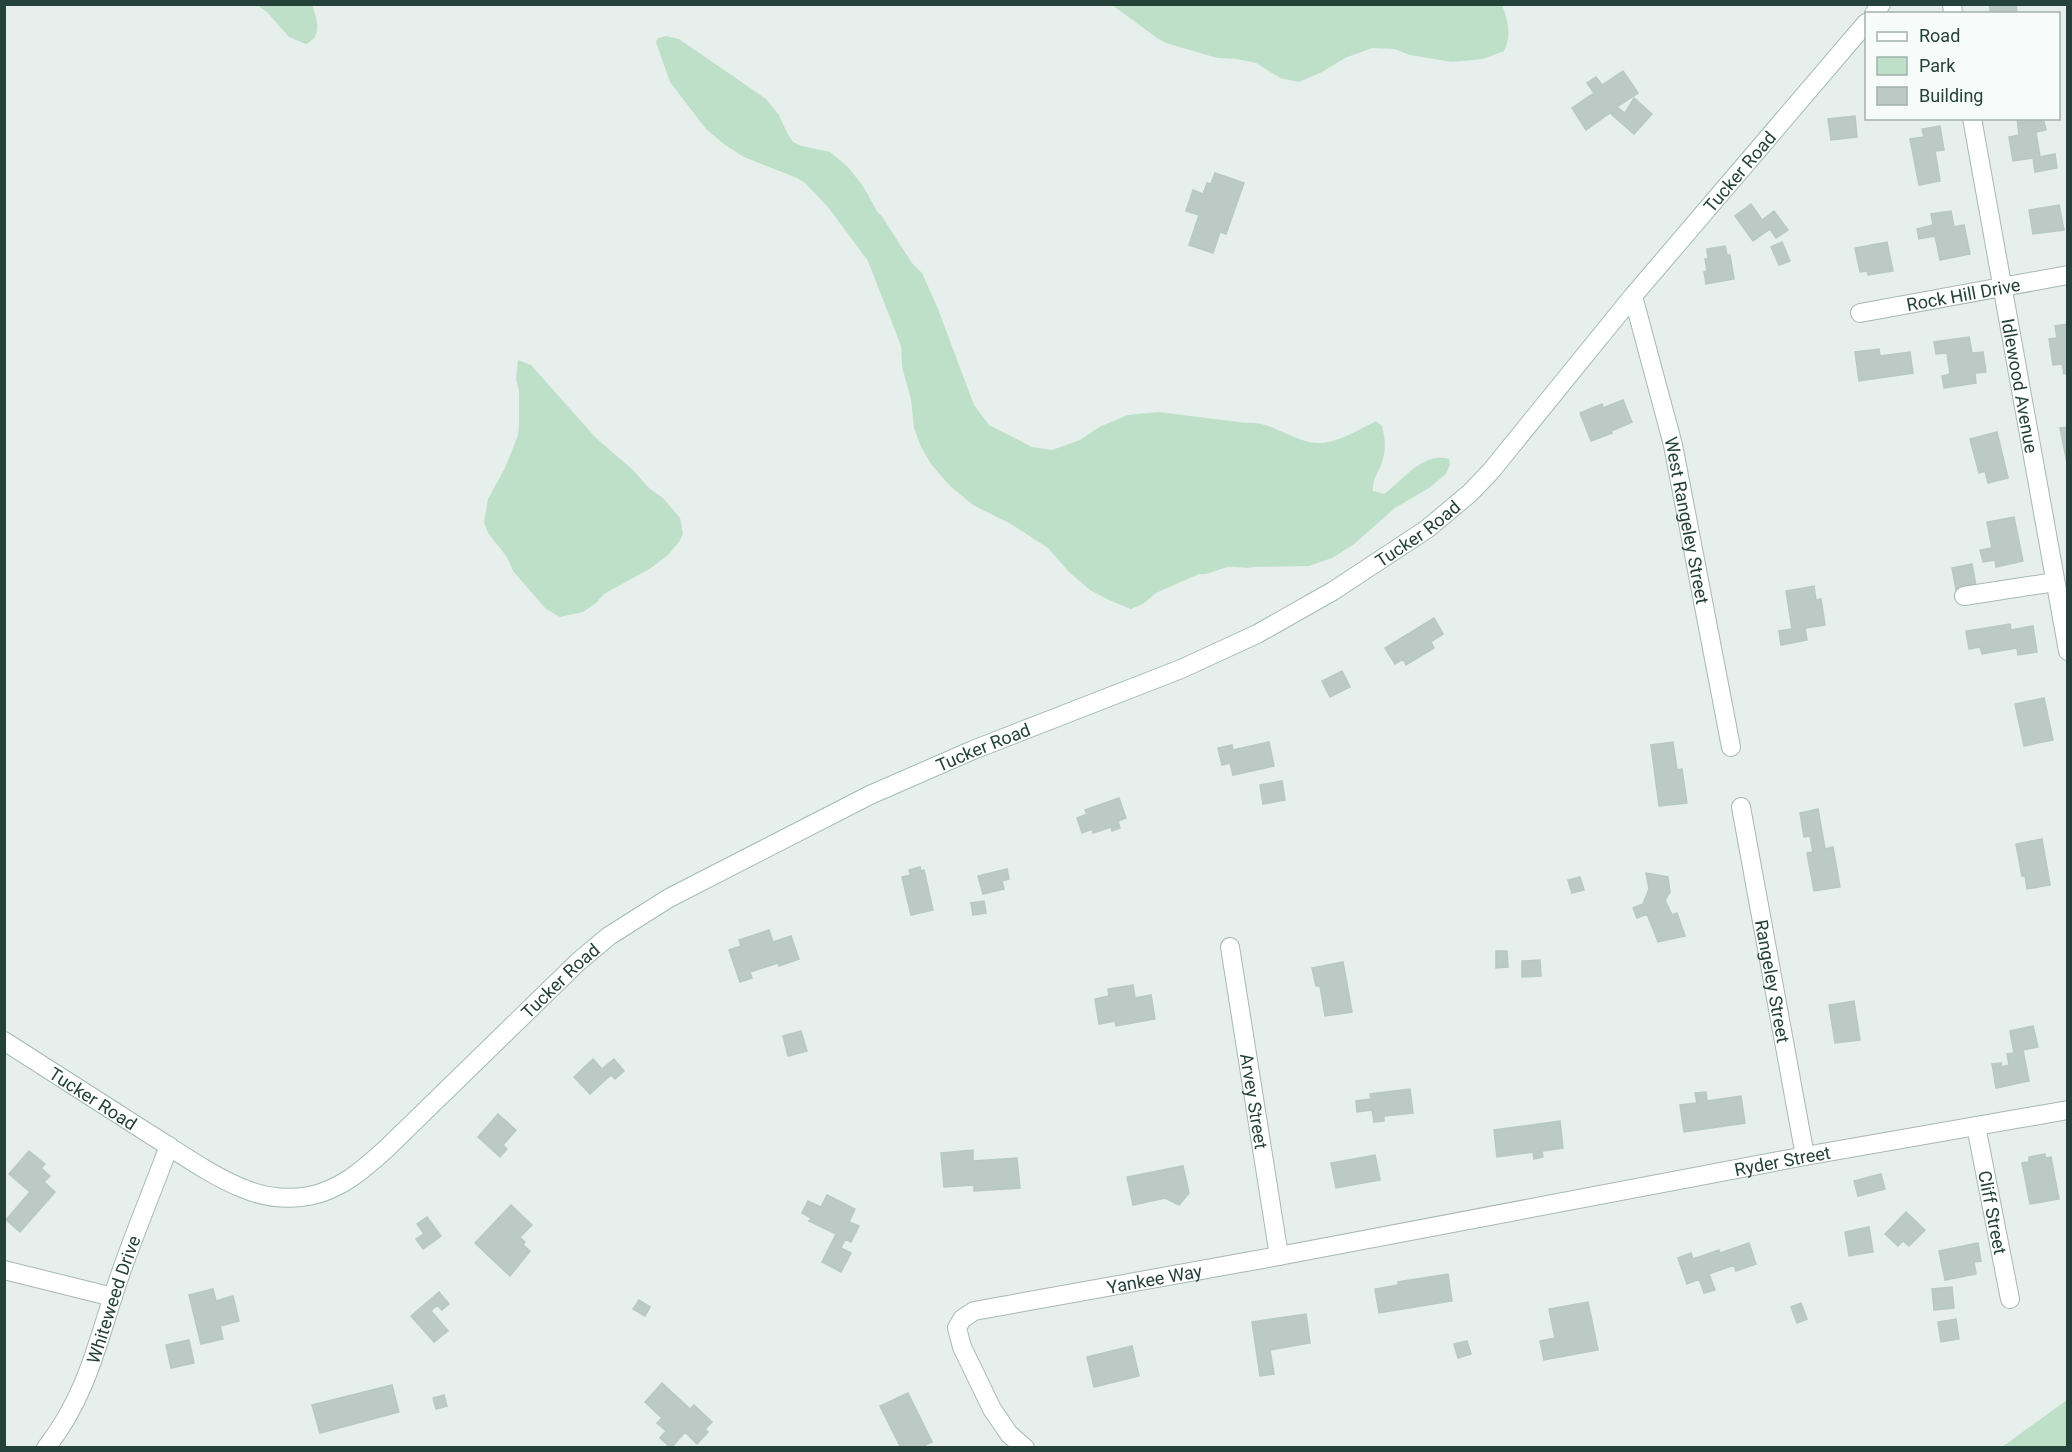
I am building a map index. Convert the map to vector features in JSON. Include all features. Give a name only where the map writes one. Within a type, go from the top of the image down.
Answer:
[{"type":"street","name":"Tucker Road","points":[[4,1041],[223,1179],[260,1194],[276,1197],[309,1196],[339,1186],[356,1175],[386,1149],[578,962],[609,936],[654,907],[700,880],[777,841],[925,770],[1216,654],[1297,612],[1413,539],[1447,514],[1491,471],[1633,296],[1865,24]]},
{"type":"street","name":"Idlewood Avenue","points":[[1972,120],[2067,651]]},
{"type":"street","name":"Rock Hill Drive","points":[[1860,313],[2067,275]]},
{"type":"street","name":"West Rangeley Street","points":[[1633,296],[1673,445],[1731,747]]},
{"type":"street","points":[[1964,596],[2055,582]]},
{"type":"street","name":"Rangeley Street","points":[[1741,807],[1804,1156]]},
{"type":"street","name":"Arvey Street","points":[[1230,947],[1279,1256]]},
{"type":"street","name":"Ryder Street","points":[[1497,1214],[1672,1183],[1804,1156],[2067,1110]]},
{"type":"street","name":"Cliff Street","points":[[1977,1126],[2010,1299]]},
{"type":"street","name":"Whiteweed Drive","points":[[46,1448],[64,1423],[80,1393],[169,1146]]},
{"type":"street","name":"Yankee Way","points":[[1025,1448],[1003,1426],[962,1347],[957,1328],[966,1315],[990,1307],[1279,1256],[1497,1214]]},
{"type":"street","points":[[4,1270],[113,1297]]},
{"type":"green space","points":[[257,5],[312,5],[317,21],[317,32],[306,44],[289,37],[267,12]]},
{"type":"green space","points":[[1112,5],[1502,5],[1508,34],[1504,51],[1483,59],[1452,62],[1410,55],[1394,49],[1372,48],[1345,58],[1299,82],[1280,78],[1256,63],[1217,58],[1166,43]]},
{"type":"green space","points":[[666,36],[679,39],[766,99],[779,115],[793,142],[830,152],[848,167],[863,186],[878,213],[912,263],[922,273],[974,405],[989,425],[1032,447],[1052,450],[1080,440],[1101,426],[1128,415],[1158,412],[1256,423],[1313,443],[1337,440],[1376,421],[1382,426],[1385,447],[1373,491],[1384,494],[1414,468],[1431,459],[1449,459],[1450,465],[1446,474],[1429,488],[1395,508],[1353,545],[1332,558],[1309,566],[1228,567],[1199,574],[1156,593],[1143,604],[1131,609],[1090,590],[1069,572],[1048,548],[1011,524],[973,505],[950,486],[931,464],[914,428],[911,399],[902,367],[901,346],[868,261],[828,207],[805,183],[744,157],[706,129],[670,82],[656,42],[658,38]]},
{"type":"green space","points":[[518,360],[531,365],[596,438],[633,470],[649,488],[663,498],[680,518],[683,534],[668,555],[651,568],[604,594],[583,612],[560,617],[546,609],[513,571],[507,557],[488,533],[484,522],[488,499],[505,468],[518,435],[519,391],[516,379]]},
{"type":"green space","points":[[2067,1400],[2067,1447],[2002,1447]]},
{"type":"building","points":[[1989,4],[2016,4],[2017,12],[1991,12]]},
{"type":"building","points":[[1623,71],[1638,93],[1617,107],[1625,113],[1634,98],[1652,114],[1634,134],[1610,113],[1586,130],[1572,108],[1594,93],[1587,83],[1596,77],[1602,85]]},
{"type":"building","points":[[1855,116],[1857,137],[1831,140],[1828,119]]},
{"type":"building","points":[[2017,120],[2044,120],[2046,130],[2036,132],[2040,157],[2055,154],[2057,168],[2035,172],[2033,158],[2013,161],[2009,137],[2019,135]]},
{"type":"building","points":[[1940,126],[1944,150],[1935,151],[1940,181],[1919,185],[1910,139],[1924,137],[1922,129]]},
{"type":"building","points":[[1215,173],[1244,183],[1226,234],[1220,232],[1213,253],[1189,245],[1199,215],[1186,211],[1193,190],[1203,194],[1207,183],[1211,184]]},
{"type":"building","points":[[1751,204],[1762,220],[1774,211],[1788,230],[1776,238],[1770,229],[1753,241],[1735,216]]},
{"type":"building","points":[[2059,205],[2064,230],[2033,234],[2029,210]]},
{"type":"building","points":[[1951,211],[1954,227],[1964,225],[1970,254],[1940,260],[1935,236],[1919,239],[1917,229],[1933,225],[1931,214]]},
{"type":"building","points":[[1782,242],[1790,261],[1779,265],[1771,247]]},
{"type":"building","points":[[1887,242],[1893,271],[1868,275],[1867,271],[1860,272],[1855,248]]},
{"type":"building","points":[[1725,246],[1727,255],[1730,255],[1734,279],[1706,284],[1704,272],[1707,271],[1705,259],[1708,259],[1707,249]]},
{"type":"building","points":[[2068,324],[2068,373],[2064,374],[2062,364],[2053,365],[2049,339],[2057,338],[2055,326]]},
{"type":"building","points":[[1969,337],[1972,353],[1983,352],[1986,372],[1975,373],[1976,383],[1944,388],[1942,376],[1950,374],[1947,353],[1936,354],[1934,342]]},
{"type":"building","points":[[1879,349],[1880,356],[1910,352],[1913,373],[1859,381],[1855,352]]},
{"type":"building","points":[[1623,400],[1632,422],[1591,441],[1580,413],[1602,404],[1603,408]]},
{"type":"building","points":[[2068,427],[2068,468],[2060,428]]},
{"type":"building","points":[[1997,432],[2008,478],[1988,483],[1985,471],[1979,473],[1970,439]]},
{"type":"building","points":[[2014,517],[2023,561],[1996,567],[1995,560],[1983,562],[1980,550],[1992,548],[1987,522]]},
{"type":"building","points":[[1972,564],[1976,586],[1956,590],[1952,568]]},
{"type":"building","points":[[1814,586],[1816,600],[1821,599],[1825,625],[1805,628],[1807,640],[1781,645],[1779,631],[1792,629],[1786,591]]},
{"type":"building","points":[[1434,618],[1443,634],[1431,642],[1434,648],[1406,665],[1403,659],[1395,664],[1385,648]]},
{"type":"building","points":[[2010,624],[2011,630],[2033,626],[2037,652],[2018,655],[2017,648],[1982,654],[1980,647],[1969,649],[1966,631]]},
{"type":"building","points":[[1342,671],[1350,687],[1330,697],[1322,681]]},
{"type":"building","points":[[2044,698],[2053,740],[2024,746],[2015,704]]},
{"type":"building","points":[[1269,742],[1274,766],[1233,775],[1230,763],[1222,765],[1218,748],[1232,745],[1233,750]]},
{"type":"building","points":[[1673,742],[1677,770],[1682,769],[1687,803],[1659,806],[1651,745]]},
{"type":"building","points":[[1282,781],[1285,800],[1263,804],[1260,785]]},
{"type":"building","points":[[1119,798],[1126,818],[1118,821],[1120,828],[1112,831],[1111,827],[1093,833],[1092,829],[1082,833],[1077,818],[1087,814],[1085,810]]},
{"type":"building","points":[[1818,809],[1825,849],[1833,847],[1840,887],[1814,891],[1807,853],[1813,852],[1810,836],[1804,837],[1800,813]]},
{"type":"building","points":[[2042,839],[2050,885],[2027,889],[2016,844]]},
{"type":"building","points":[[920,867],[921,871],[924,870],[933,910],[911,915],[902,877],[911,875],[909,870]]},
{"type":"building","points":[[1007,869],[1009,879],[1002,881],[1004,889],[983,894],[978,876]]},
{"type":"building","points":[[1646,873],[1668,877],[1670,892],[1665,900],[1672,915],[1677,913],[1685,936],[1658,942],[1647,914],[1637,918],[1633,908],[1643,904],[1649,889]]},
{"type":"building","points":[[1580,877],[1584,890],[1572,893],[1568,880]]},
{"type":"building","points":[[984,901],[986,913],[973,915],[971,903]]},
{"type":"building","points":[[769,930],[773,942],[791,936],[799,959],[750,972],[752,978],[740,982],[729,950],[741,946],[739,940]]},
{"type":"building","points":[[1496,951],[1507,951],[1508,967],[1496,968]]},
{"type":"building","points":[[1540,960],[1541,976],[1522,977],[1522,961]]},
{"type":"building","points":[[1343,962],[1352,1012],[1325,1016],[1320,986],[1316,986],[1312,968]]},
{"type":"building","points":[[1133,985],[1135,998],[1151,995],[1155,1019],[1116,1026],[1115,1021],[1099,1024],[1095,999],[1109,996],[1108,989]]},
{"type":"building","points":[[1854,1001],[1860,1040],[1835,1043],[1829,1005]]},
{"type":"building","points":[[2033,1026],[2038,1047],[2023,1050],[2029,1081],[1996,1088],[1992,1064],[2001,1063],[2001,1067],[2009,1065],[2007,1054],[2014,1053],[2010,1031]]},
{"type":"building","points":[[801,1031],[807,1051],[788,1056],[783,1036]]},
{"type":"building","points":[[593,1059],[602,1069],[614,1059],[624,1071],[615,1079],[611,1075],[590,1094],[574,1077]]},
{"type":"building","points":[[1410,1089],[1413,1113],[1384,1116],[1384,1121],[1374,1122],[1372,1110],[1357,1112],[1356,1101],[1371,1099],[1370,1094]]},
{"type":"building","points":[[1706,1092],[1707,1101],[1741,1096],[1745,1123],[1684,1132],[1680,1105],[1697,1103],[1695,1093]]},
{"type":"building","points":[[498,1114],[516,1130],[503,1145],[507,1149],[500,1157],[478,1137]]},
{"type":"building","points":[[1560,1121],[1563,1148],[1542,1151],[1543,1157],[1534,1159],[1533,1152],[1497,1157],[1494,1130]]},
{"type":"building","points":[[973,1150],[973,1161],[1017,1158],[1020,1188],[974,1191],[974,1185],[944,1187],[941,1153]]},
{"type":"building","points":[[29,1151],[45,1164],[41,1168],[50,1176],[44,1182],[55,1192],[20,1232],[6,1220],[30,1192],[9,1174]]},
{"type":"building","points":[[2045,1154],[2045,1158],[2051,1157],[2059,1199],[2030,1204],[2022,1163],[2029,1162],[2029,1157]]},
{"type":"building","points":[[1375,1155],[1380,1180],[1336,1188],[1331,1163]]},
{"type":"building","points":[[1183,1166],[1189,1193],[1179,1205],[1165,1198],[1133,1205],[1127,1177]]},
{"type":"building","points":[[1881,1174],[1885,1189],[1858,1196],[1854,1181]]},
{"type":"building","points":[[827,1195],[855,1209],[849,1222],[859,1226],[851,1242],[845,1239],[841,1248],[851,1253],[841,1272],[822,1262],[836,1234],[809,1221],[811,1218],[802,1213],[808,1201],[821,1207]]},
{"type":"building","points":[[511,1205],[532,1225],[520,1237],[525,1242],[523,1245],[530,1251],[510,1276],[475,1243]]},
{"type":"building","points":[[1906,1212],[1925,1230],[1909,1246],[1903,1241],[1898,1246],[1885,1234]]},
{"type":"building","points":[[427,1217],[441,1236],[423,1249],[416,1239],[424,1234],[417,1224]]},
{"type":"building","points":[[1869,1227],[1873,1252],[1849,1256],[1845,1232]]},
{"type":"building","points":[[1749,1243],[1756,1264],[1736,1271],[1734,1265],[1709,1274],[1715,1290],[1704,1293],[1699,1279],[1687,1284],[1678,1258],[1691,1253],[1693,1259]]},
{"type":"building","points":[[1978,1243],[1981,1261],[1974,1262],[1976,1274],[1945,1280],[1939,1251]]},
{"type":"building","points":[[1448,1274],[1452,1301],[1379,1313],[1375,1289],[1398,1285],[1398,1282]]},
{"type":"building","points":[[1952,1287],[1954,1308],[1934,1310],[1932,1289]]},
{"type":"building","points":[[213,1289],[216,1301],[233,1296],[239,1321],[220,1326],[223,1339],[201,1344],[189,1295]]},
{"type":"building","points":[[439,1292],[449,1304],[442,1310],[437,1305],[431,1311],[448,1331],[434,1342],[411,1316]]},
{"type":"building","points":[[639,1300],[650,1307],[645,1316],[633,1309]]},
{"type":"building","points":[[1588,1302],[1598,1350],[1544,1360],[1540,1341],[1555,1338],[1549,1309]]},
{"type":"building","points":[[1801,1303],[1807,1319],[1797,1323],[1791,1307]]},
{"type":"building","points":[[1306,1314],[1310,1343],[1270,1350],[1274,1374],[1260,1376],[1252,1322]]},
{"type":"building","points":[[1956,1319],[1959,1339],[1941,1342],[1938,1322]]},
{"type":"building","points":[[189,1340],[194,1363],[171,1368],[166,1345]]},
{"type":"building","points":[[1467,1341],[1471,1354],[1458,1358],[1454,1344]]},
{"type":"building","points":[[1132,1346],[1139,1376],[1094,1387],[1087,1357]]},
{"type":"building","points":[[662,1383],[690,1409],[694,1405],[712,1422],[705,1429],[708,1432],[697,1444],[685,1432],[671,1448],[660,1438],[666,1431],[657,1423],[662,1418],[645,1402]]},
{"type":"building","points":[[392,1385],[399,1412],[320,1433],[312,1405]]},
{"type":"building","points":[[908,1393],[932,1442],[920,1448],[901,1448],[880,1406]]},
{"type":"building","points":[[444,1395],[447,1406],[436,1409],[433,1398]]}]
